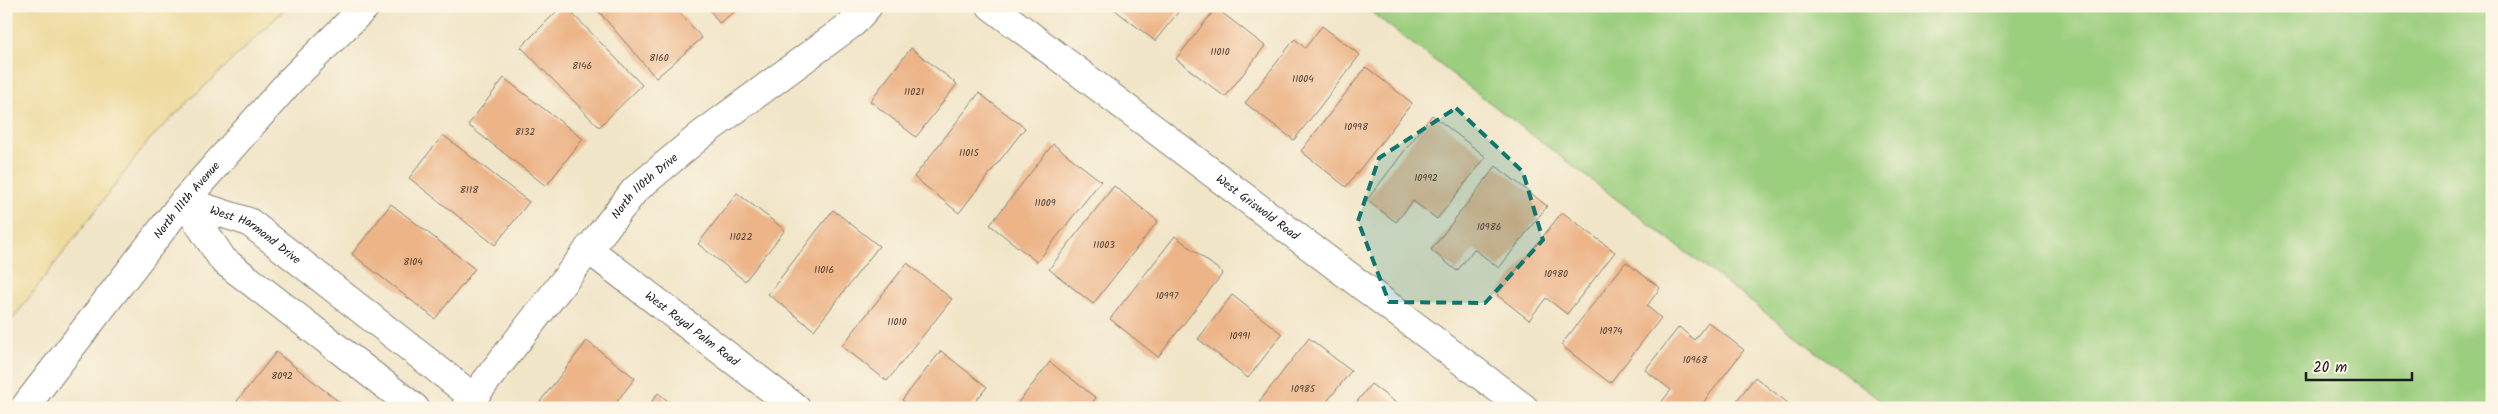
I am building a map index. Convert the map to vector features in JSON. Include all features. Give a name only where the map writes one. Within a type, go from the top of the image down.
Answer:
[{"type":"street","name":"North 111th Avenue","points":[[24,408],[184,201],[291,80],[366,6]]},
{"type":"street","name":"North 110th Drive","points":[[469,402],[635,190],[701,135],[853,23],[868,6]]},
{"type":"street","name":"West Griswold Road","points":[[991,6],[1524,408]]},
{"type":"street","name":"West Harmond Drive","points":[[184,201],[249,222],[469,402]]},
{"type":"street","name":"West Harmond Drive","points":[[184,201],[223,260],[416,408]]},
{"type":"street","name":"West Royal Palm Road","points":[[588,250],[796,408]]},
{"type":"highlighted area","points":[[1456,108],[1523,172],[1543,240],[1485,303],[1389,302],[1358,221],[1379,158]]},
{"type":"green space","points":[[1363,6],[2492,6],[2492,408],[1890,408]]},
{"type":"sand","points":[[6,6],[288,6],[150,139],[6,328]]},
{"type":"building","points":[[562,6],[565,6],[642,85],[599,127],[521,47]]},
{"type":"building","points":[[594,6],[674,6],[702,38],[656,78]]},
{"type":"building","points":[[707,6],[743,6],[719,23]]},
{"type":"building","points":[[1110,6],[1183,6],[1155,41]]},
{"type":"building","points":[[1216,8],[1265,46],[1225,97],[1176,59]]},
{"type":"building","points":[[1322,26],[1360,55],[1294,140],[1245,103],[1295,39],[1305,48]]},
{"type":"building","points":[[911,48],[957,84],[916,137],[870,101]]},
{"type":"building","points":[[1366,67],[1412,103],[1346,187],[1301,151]]},
{"type":"building","points":[[504,78],[583,139],[546,186],[468,125]]},
{"type":"building","points":[[979,93],[1025,128],[959,213],[914,177]]},
{"type":"building","points":[[1432,115],[1486,157],[1437,219],[1413,201],[1396,222],[1367,200]]},
{"type":"building","points":[[443,135],[529,202],[495,245],[409,178]]},
{"type":"building","points":[[1053,144],[1101,181],[1037,262],[990,225]]},
{"type":"building","points":[[1496,166],[1547,206],[1499,268],[1474,249],[1457,271],[1431,250]]},
{"type":"building","points":[[1114,186],[1158,221],[1093,304],[1049,269]]},
{"type":"building","points":[[737,193],[785,230],[745,281],[698,244]]},
{"type":"building","points":[[391,204],[475,269],[435,319],[352,254]]},
{"type":"building","points":[[833,210],[879,246],[814,330],[768,294]]},
{"type":"building","points":[[1562,212],[1615,252],[1567,314],[1546,298],[1529,320],[1497,295]]},
{"type":"building","points":[[1175,236],[1223,273],[1158,357],[1110,319]]},
{"type":"building","points":[[1626,262],[1660,288],[1647,306],[1661,318],[1610,383],[1561,345]]},
{"type":"building","points":[[907,263],[952,299],[887,381],[842,346]]},
{"type":"building","points":[[1232,295],[1282,334],[1248,378],[1198,339]]},
{"type":"building","points":[[1708,322],[1744,350],[1699,408],[1657,408],[1671,390],[1645,370],[1679,327],[1694,340]]},
{"type":"building","points":[[1309,338],[1351,371],[1322,408],[1258,408],[1256,406]]},
{"type":"building","points":[[587,341],[635,378],[612,408],[545,408],[539,403]]},
{"type":"building","points":[[941,351],[987,387],[970,408],[913,408],[902,400]]},
{"type":"building","points":[[276,352],[347,408],[247,408],[237,401]]},
{"type":"building","points":[[1050,362],[1096,398],[1088,408],[1014,408]]},
{"type":"building","points":[[1755,377],[1794,408],[1731,408]]},
{"type":"building","points":[[1371,384],[1396,403],[1392,408],[1352,408]]},
{"type":"building","points":[[658,393],[677,408],[647,408]]}]
